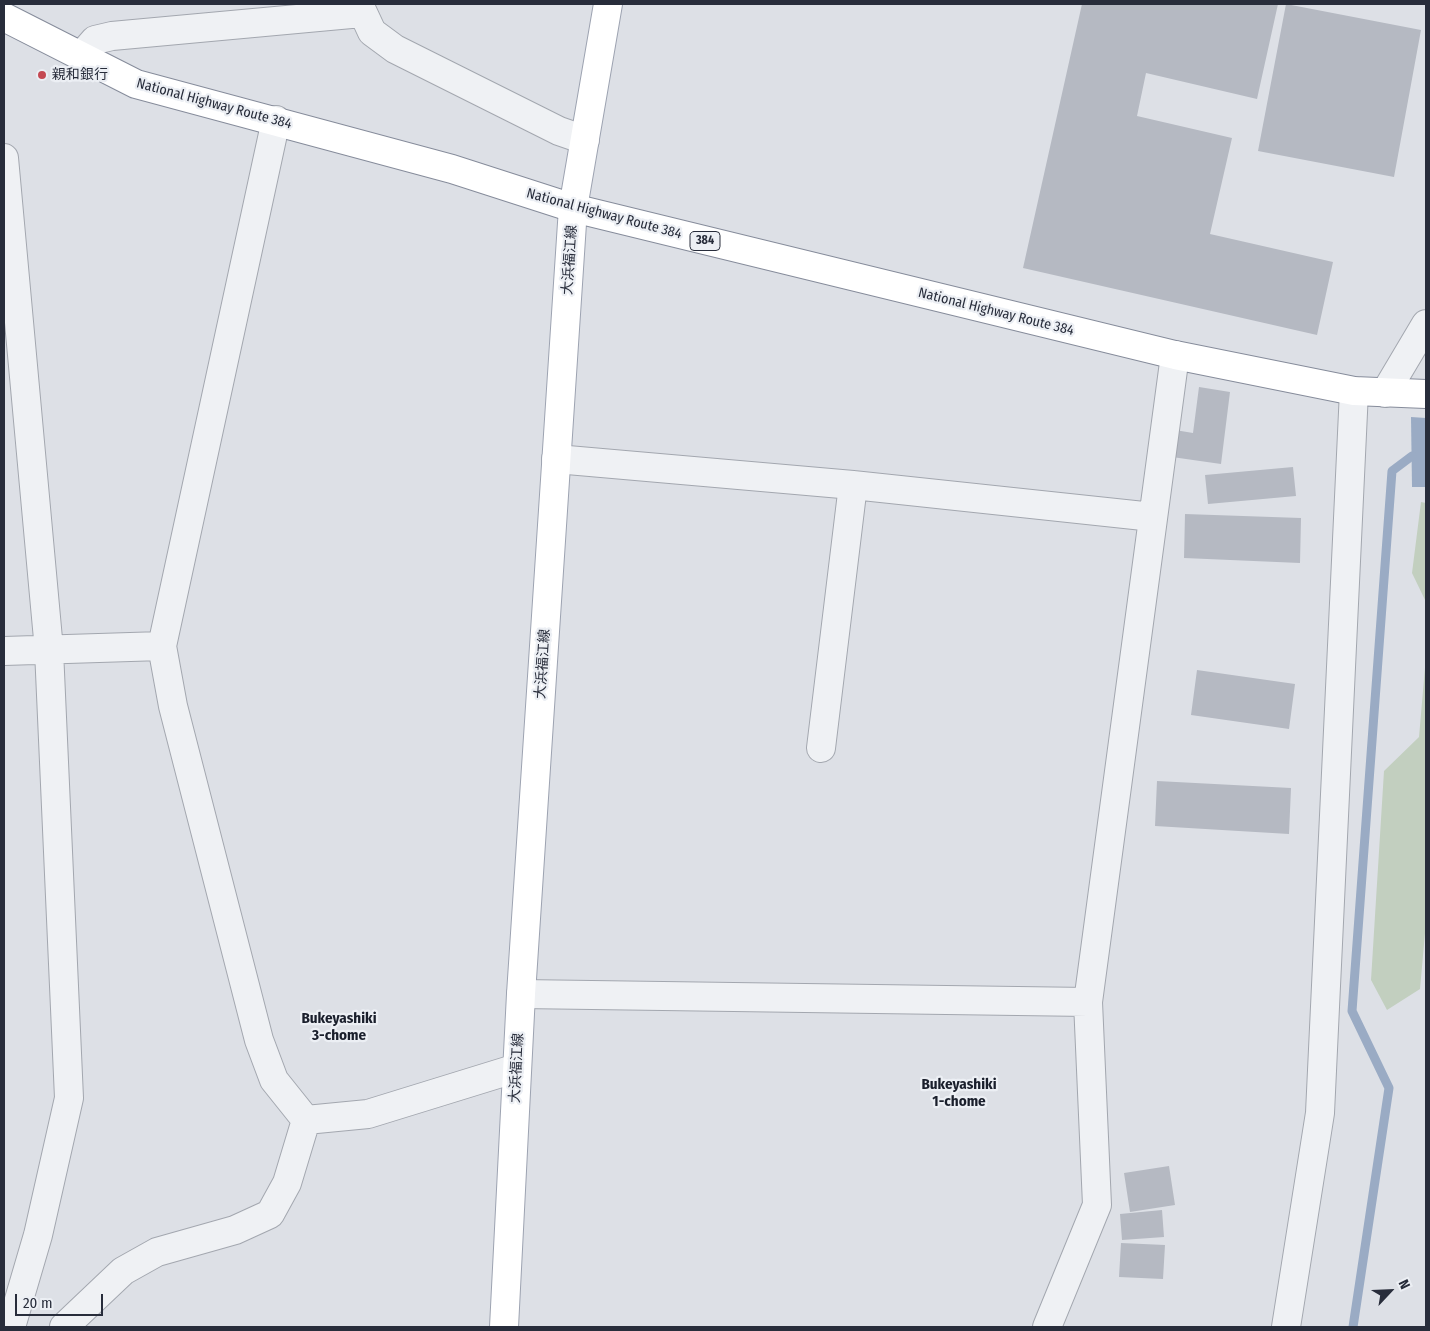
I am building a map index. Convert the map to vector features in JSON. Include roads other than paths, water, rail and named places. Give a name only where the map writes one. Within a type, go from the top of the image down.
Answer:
[{"type":"main road","name":"大浜福江線","points":[[504,1327],[521,994],[573,208],[608,4]]},
{"type":"main road","name":"National Highway Route 384","points":[[4,17],[136,84],[276,120],[452,169],[573,208],[1175,356],[1354,391],[1426,394]]},
{"type":"street","points":[[81,56],[95,40],[112,36],[361,8],[372,32],[396,49],[559,131],[585,140]]},
{"type":"street","points":[[276,120],[162,646],[172,706],[259,1040],[274,1080],[306,1120]]},
{"type":"street","points":[[4,158],[49,650],[69,1098],[38,1235],[11,1327]]},
{"type":"street","points":[[1386,393],[1426,324]]},
{"type":"street","points":[[1046,1327],[1097,1205],[1088,1002],[1175,356]]},
{"type":"street","points":[[1286,1327],[1320,1113],[1354,391]]},
{"type":"street","points":[[556,459],[853,485],[1153,517]]},
{"type":"street","points":[[821,748],[853,485]]},
{"type":"street","points":[[4,651],[162,646]]},
{"type":"street","points":[[521,994],[1088,1002]]},
{"type":"street","points":[[306,1120],[368,1114],[517,1068]]},
{"type":"street","points":[[64,1327],[123,1270],[156,1252],[235,1230],[270,1214],[287,1183],[306,1120]]},
{"type":"water","points":[[1411,417],[1426,418],[1426,487],[1412,487]]},
{"type":"waterway","points":[[1353,1327],[1389,1088],[1352,1011],[1392,471],[1412,456]]},
{"type":"place","name":"親和銀行","points":[[42,75]]},
{"type":"district","name":"Bukeyashiki 3-chome","points":[[339,1028]]},
{"type":"district","name":"Bukeyashiki 1-chome","points":[[959,1094]]}]
